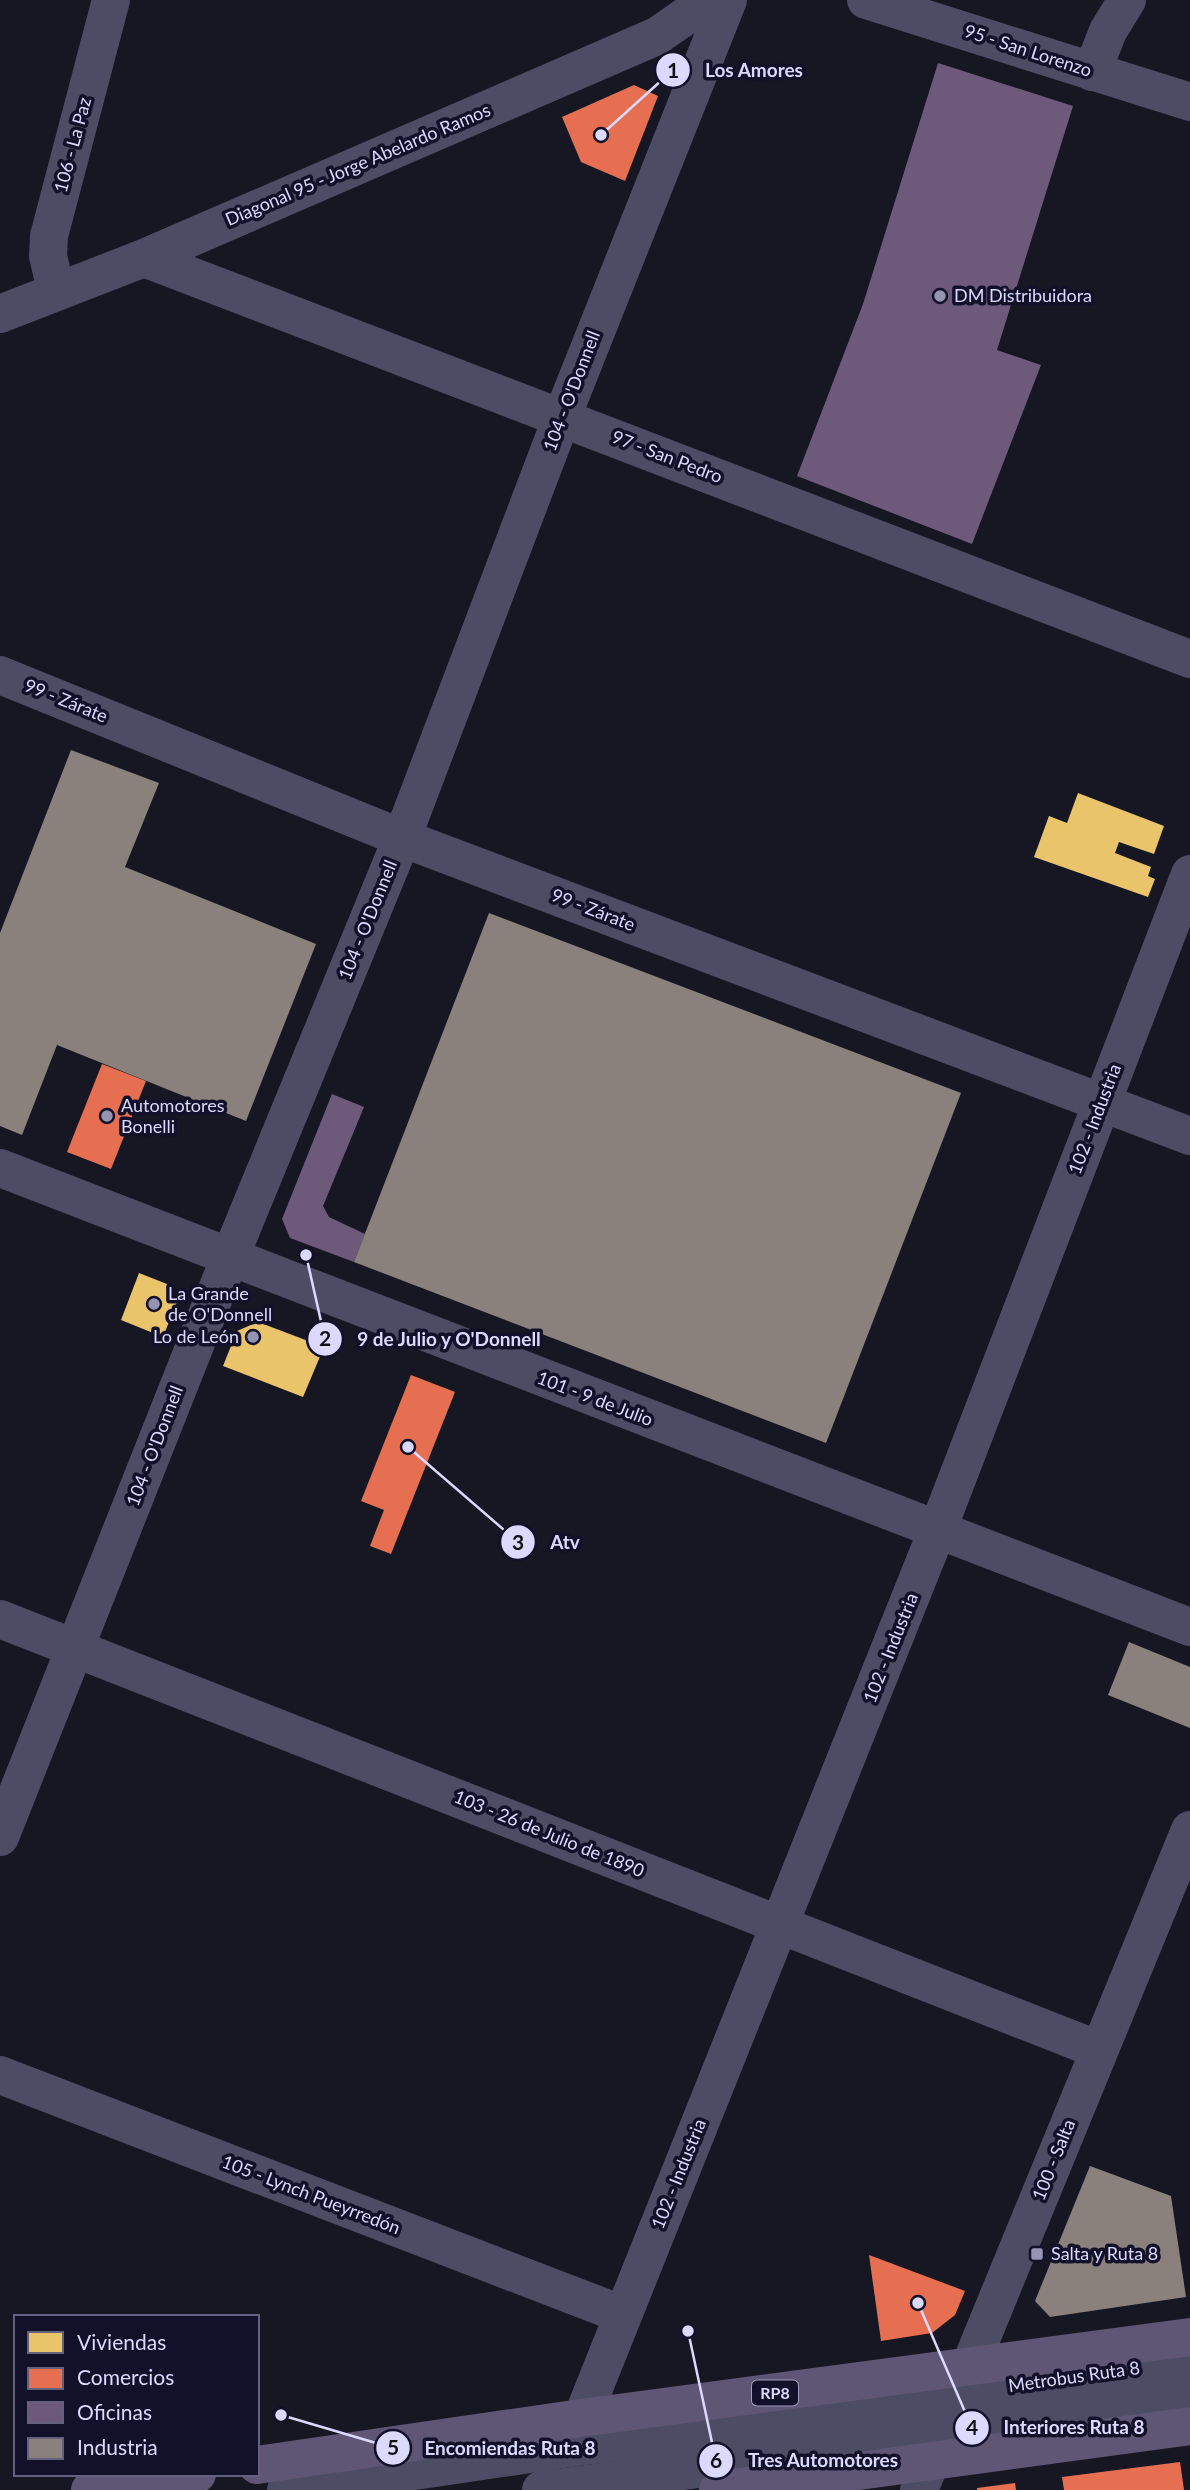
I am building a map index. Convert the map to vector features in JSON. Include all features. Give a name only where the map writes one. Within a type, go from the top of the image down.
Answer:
[{"type":"main road","name":"RP8","points":[[259,2465],[575,2433],[963,2381],[1190,2337]]},
{"type":"main road","points":[[718,2490],[1190,2426]]},
{"type":"main road","points":[[90,2490],[184,2476]]},
{"type":"street","name":"106 - La Paz","points":[[56,290],[48,256],[49,236],[111,0]]},
{"type":"street","name":"Diagonal 95 - Jorge Abelardo Ramos","points":[[0,314],[144,258],[657,36],[709,0]]},
{"type":"street","name":"104 - O'Donnell","points":[[0,1837],[230,1257],[402,838],[562,416],[728,0]]},
{"type":"street","name":"95 - San Lorenzo","points":[[866,0],[1190,102]]},
{"type":"street","points":[[1092,72],[1108,31],[1127,0]]},
{"type":"street","name":"97 - San Pedro","points":[[144,258],[1190,659]]},
{"type":"street","name":"99 - Zárate","points":[[0,675],[402,838],[1190,1136]]},
{"type":"street","name":"102 - Industria","points":[[575,2433],[937,1531],[1190,874]]},
{"type":"street","name":"101 - 9 de Julio","points":[[0,1168],[1190,1627]]},
{"type":"street","name":"103 - 26 de Julio de 1890","points":[[0,1619],[1099,2050]]},
{"type":"street","name":"100 - Salta","points":[[930,2460],[1190,1830]]},
{"type":"street","name":"105 - Lynch Pueyrredón","points":[[0,2075],[621,2315]]},
{"type":"street","name":"Metrobus Ruta 8","points":[[638,2477],[740,2444],[899,2422],[963,2381],[1190,2360]]},
{"type":"street","name":"Metrobus Ruta 8","points":[[541,2490],[892,2443],[930,2460],[1017,2414],[1190,2388]]},
{"type":"street","points":[[286,2490],[575,2433]]},
{"type":"building: Viviendas","points":[[1078,793],[1164,826],[1154,854],[1119,842],[1115,853],[1151,867],[1148,876],[1155,879],[1148,897],[1034,857],[1049,816],[1067,823]]},
{"type":"building: Viviendas","points":[[139,1273],[167,1284],[177,1302],[163,1337],[121,1320]]},
{"type":"building: Viviendas","points":[[258,1322],[324,1347],[303,1397],[223,1366],[237,1331]]},
{"type":"building: Comercios","points":[[634,85],[658,96],[625,181],[581,162],[562,117]]},
{"type":"building: Comercios","name":"Automotores Bonelli","points":[[102,1064],[146,1081],[111,1169],[67,1152]]},
{"type":"building: Comercios","points":[[411,1375],[455,1392],[391,1554],[370,1546],[384,1510],[361,1501]]},
{"type":"building: Comercios","points":[[869,2255],[965,2291],[955,2315],[932,2333],[881,2341]]},
{"type":"building: Comercios","points":[[1180,2462],[1184,2490],[1064,2490],[1062,2477]]},
{"type":"building: Comercios","points":[[1015,2483],[1016,2490],[977,2490],[977,2488]]},
{"type":"building: Oficinas","name":"DM Distribuidora","points":[[938,63],[1073,106],[997,350],[1041,365],[972,544],[797,476],[863,304]]},
{"type":"building: Oficinas","points":[[332,1094],[364,1107],[323,1206],[329,1217],[365,1234],[354,1262],[290,1238],[282,1219]]},
{"type":"building: Industria","points":[[71,750],[159,783],[125,867],[316,944],[246,1121],[57,1045],[22,1135],[0,1126],[0,933]]},
{"type":"building: Industria","points":[[489,913],[961,1093],[826,1443],[354,1262]]},
{"type":"building: Industria","points":[[1129,1642],[1190,1667],[1190,1728],[1108,1695]]},
{"type":"building: Industria","points":[[1090,2166],[1171,2196],[1186,2297],[1050,2317],[1035,2301]]},
{"type":"place","name":"Los Amores","points":[[601,135]]},
{"type":"place","name":"DM Distribuidora","points":[[940,296]]},
{"type":"place","name":"Automotores Bonelli","points":[[107,1116]]},
{"type":"place","name":"9 de Julio y O'Donnell","points":[[306,1255]]},
{"type":"place","name":"La Grande de O'Donnell","points":[[154,1304]]},
{"type":"place","name":"Lo de León","points":[[253,1337]]},
{"type":"place","name":"Atv","points":[[408,1447]]},
{"type":"place","name":"Salta y Ruta 8","points":[[1037,2254]]},
{"type":"place","name":"Interiores Ruta 8","points":[[918,2303]]},
{"type":"place","name":"Tres Automotores","points":[[688,2331]]},
{"type":"place","name":"Encomiendas Ruta 8","points":[[281,2415]]}]
